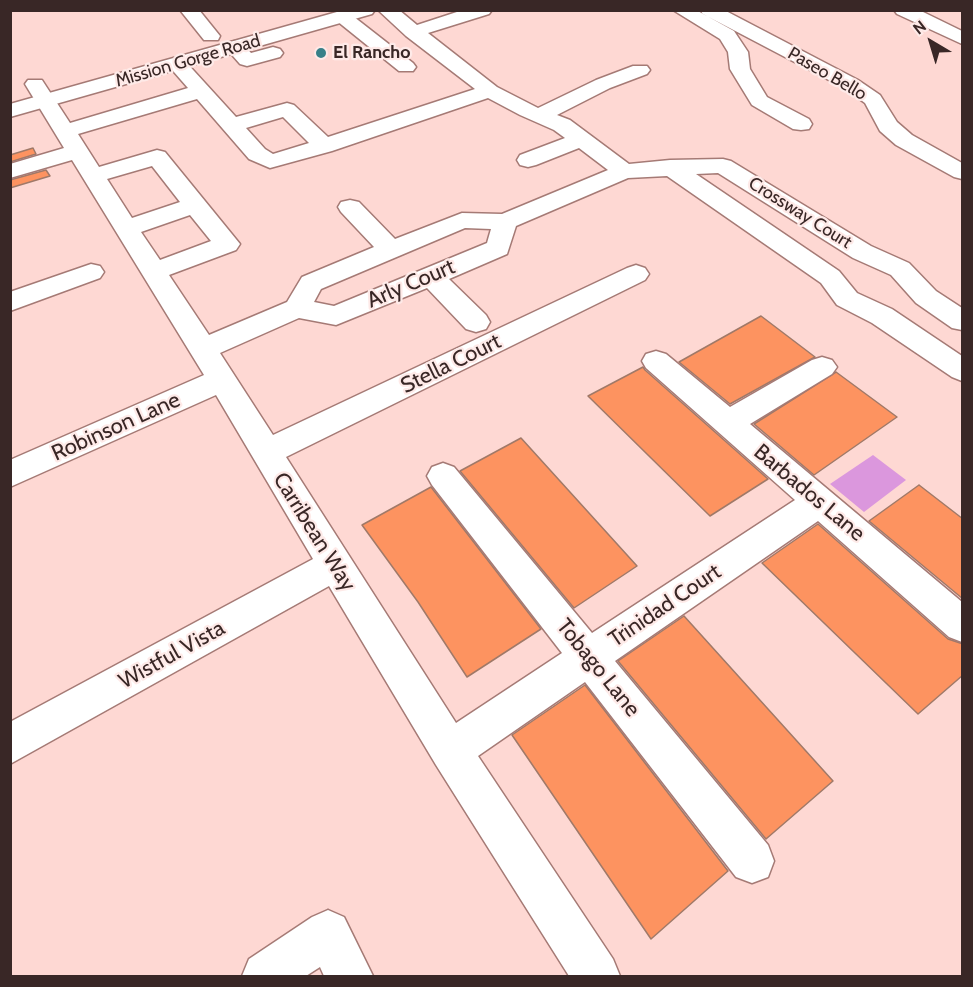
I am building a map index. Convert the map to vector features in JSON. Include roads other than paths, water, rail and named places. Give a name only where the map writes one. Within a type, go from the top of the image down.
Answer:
[{"type":"street","points":[[189,10],[211,36]]},
{"type":"street","name":"Mission Gorge Road","points":[[10,111],[41,92],[211,36],[303,10]]},
{"type":"street","name":"Mission Gorge Road","points":[[10,91],[41,92],[177,64],[241,54],[366,10]]},
{"type":"street","points":[[387,10],[490,91],[562,125],[624,171]]},
{"type":"street","points":[[413,32],[483,10]]},
{"type":"street","points":[[682,10],[727,35],[738,52],[740,69],[759,101],[801,124]]},
{"type":"street","name":"Paseo Bello","points":[[709,10],[851,84],[873,99],[888,126],[904,140],[963,172]]},
{"type":"street","points":[[903,10],[963,38]]},
{"type":"street","points":[[343,17],[406,67]]},
{"type":"street","points":[[244,27],[248,30],[245,34],[183,53],[177,58],[177,64],[265,160],[278,161],[490,91]]},
{"type":"street","points":[[225,67],[241,54],[273,53]]},
{"type":"street","points":[[539,116],[603,84],[640,70]]},
{"type":"street","points":[[10,171],[80,153],[201,91]]},
{"type":"street","name":"Carribean Way","points":[[41,92],[203,349],[450,751],[596,976]]},
{"type":"street","points":[[232,125],[287,109],[324,146]]},
{"type":"street","points":[[528,160],[581,139]]},
{"type":"street","points":[[80,153],[157,157],[226,244],[154,271]]},
{"type":"street","name":"Crossway Court","points":[[624,171],[723,166],[862,252],[900,269],[920,291],[963,321]]},
{"type":"street","name":"Crossway Court","points":[[677,167],[830,277],[847,299],[882,316],[963,370]]},
{"type":"street","name":"Arly Court","points":[[505,222],[498,248],[336,316],[297,308],[311,283],[462,220],[505,222],[624,171]]},
{"type":"street","points":[[127,228],[195,205]]},
{"type":"street","points":[[350,207],[391,250]]},
{"type":"street","points":[[10,271],[17,299],[92,272]]},
{"type":"street","name":"Stella Court","points":[[266,453],[636,274]]},
{"type":"street","points":[[431,276],[476,322]]},
{"type":"street","points":[[882,316],[909,307],[920,291]]},
{"type":"street","points":[[203,349],[297,308]]},
{"type":"street","name":"Barbados Lane","points":[[656,361],[963,625]]},
{"type":"street","points":[[728,423],[822,367]]},
{"type":"street","name":"Robinson Lane","points":[[10,474],[221,380]]},
{"type":"street","name":"Tobago Lane","points":[[443,476],[752,861]]},
{"type":"street","name":"Trinidad Court","points":[[450,751],[820,501]]},
{"type":"street","name":"Wistful Vista","points":[[10,744],[334,565]]},
{"type":"street","points":[[266,976],[328,933],[350,976]]},
{"type":"place","name":"El Rancho","points":[[321,53]]}]
